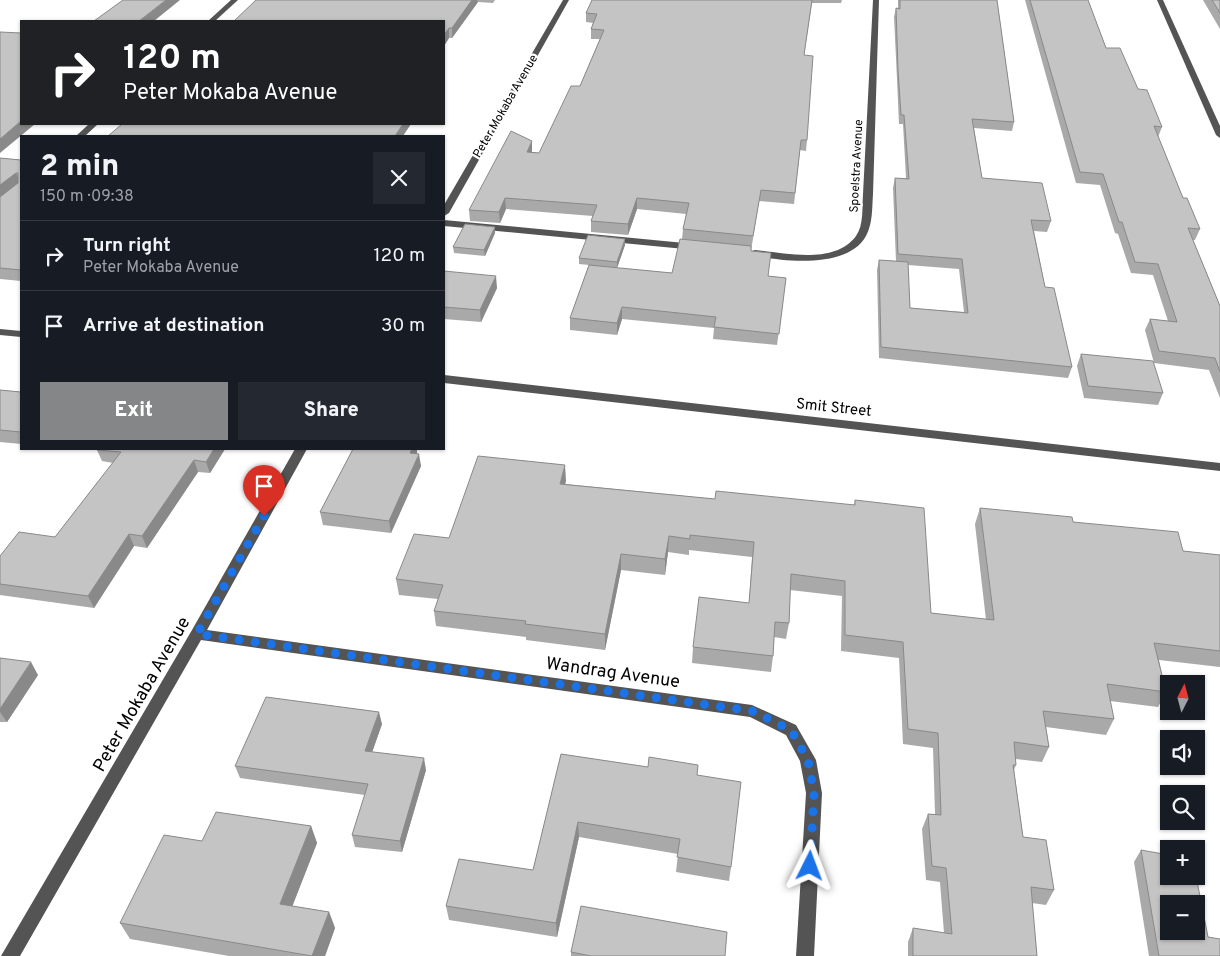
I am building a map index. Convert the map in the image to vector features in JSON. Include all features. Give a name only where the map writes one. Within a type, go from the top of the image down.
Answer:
[{"type":"street","points":[[212,20],[236,0]]},
{"type":"street","name":"Peter Mokaba Avenue","points":[[445,211],[566,0]]},
{"type":"street","name":"Spoelstra Avenue","points":[[741,252],[818,258],[845,251],[860,238],[866,217],[876,0]]},
{"type":"street","points":[[1160,0],[1220,135]]},
{"type":"street","points":[[81,135],[93,125]]},
{"type":"street","points":[[445,223],[701,248]]},
{"type":"street","points":[[0,332],[20,334]]},
{"type":"street","name":"Smit Street","points":[[445,379],[1220,467]]},
{"type":"street","name":"Peter Mokaba Avenue","points":[[10,956],[197,634],[300,450]]},
{"type":"street","name":"Wandrag Avenue","points":[[197,634],[752,711],[791,730],[808,760],[814,793],[805,956]]},
{"type":"building","points":[[123,0],[166,0],[140,20],[95,20]]},
{"type":"building","points":[[256,0],[472,0],[452,28],[449,28],[445,34],[445,20],[235,20]]},
{"type":"building","points":[[592,0],[812,0],[804,55],[813,56],[807,140],[801,140],[795,193],[761,190],[753,236],[683,229],[689,203],[637,198],[628,224],[591,221],[597,205],[505,198],[499,212],[469,210],[511,131],[532,141],[527,152],[539,153],[571,86],[580,86],[604,30],[591,29],[597,14],[586,13]]},
{"type":"building","points":[[900,0],[997,0],[1014,122],[972,119],[982,178],[1042,183],[1051,221],[1031,220],[1045,287],[1054,288],[1072,367],[881,347],[879,260],[908,262],[910,308],[968,313],[962,259],[898,254],[895,178],[909,179],[904,115],[901,115],[898,70],[896,8],[900,9]]},
{"type":"building","points":[[1030,0],[1088,0],[1106,48],[1120,48],[1138,89],[1147,90],[1162,127],[1154,126],[1183,198],[1187,198],[1200,229],[1188,228],[1220,306],[1220,372],[1215,358],[1159,351],[1150,319],[1177,322],[1158,264],[1135,262],[1103,174],[1080,172]]},
{"type":"building","points":[[1212,0],[1220,0],[1220,13]]},
{"type":"building","points":[[0,32],[20,33],[20,122],[0,139]]},
{"type":"building","points":[[121,125],[402,125],[396,135],[109,135]]},
{"type":"building","points":[[0,158],[20,160],[20,270],[0,268],[0,197],[18,183],[18,173],[0,185]]},
{"type":"building","points":[[465,224],[495,227],[484,250],[453,247]]},
{"type":"building","points":[[588,235],[625,239],[617,262],[579,258]]},
{"type":"building","points":[[680,239],[751,246],[751,251],[771,253],[768,276],[786,278],[779,334],[714,327],[716,317],[622,307],[617,323],[570,318],[589,265],[672,273]]},
{"type":"building","points":[[445,271],[496,276],[480,310],[445,307]]},
{"type":"building","points":[[1081,354],[1153,361],[1163,393],[1088,386]]},
{"type":"building","points":[[0,390],[20,392],[20,432],[0,430]]},
{"type":"building","points":[[97,450],[213,450],[206,462],[194,460],[142,536],[129,534],[88,596],[0,584],[0,556],[19,532],[55,537],[121,452]]},
{"type":"building","points":[[352,450],[412,450],[410,453],[419,454],[389,521],[320,512]]},
{"type":"building","points":[[478,456],[565,465],[560,484],[715,499],[716,491],[855,505],[855,500],[924,508],[931,613],[994,620],[980,508],[1072,517],[1073,522],[1178,532],[1183,551],[1220,555],[1220,651],[1154,643],[1162,675],[1160,675],[1160,691],[1107,684],[1114,719],[1043,711],[1049,747],[1014,742],[1016,765],[1013,765],[1023,837],[1046,840],[1054,890],[1031,887],[1037,956],[913,956],[913,928],[952,934],[946,868],[932,866],[928,814],[941,815],[938,733],[908,729],[903,642],[845,635],[845,581],[791,574],[789,623],[775,622],[773,656],[693,647],[699,597],[749,603],[754,542],[690,535],[690,539],[669,536],[665,559],[621,554],[605,634],[525,624],[526,621],[434,611],[443,585],[396,579],[414,534],[449,538]]},
{"type":"building","points":[[0,658],[31,662],[0,709]]},
{"type":"building","points":[[266,697],[379,712],[365,751],[424,758],[400,841],[352,835],[368,784],[235,766]]},
{"type":"building","points":[[561,754],[648,767],[649,757],[698,765],[697,775],[741,782],[731,867],[677,857],[680,839],[578,822],[556,923],[446,906],[459,859],[533,870]]},
{"type":"building","points":[[216,812],[311,826],[280,904],[329,912],[312,956],[120,923],[164,835],[202,841]]},
{"type":"building","points":[[1141,850],[1160,853],[1160,885],[1198,885],[1200,895],[1160,895],[1160,940],[1205,940],[1205,922],[1208,937],[1220,939],[1220,956],[1159,956]]},
{"type":"building","points":[[581,906],[727,932],[725,956],[591,956],[571,952]]},
{"type":"route","points":[[264,516],[197,634],[752,711],[791,730],[808,760],[814,793],[810,866]]}]
